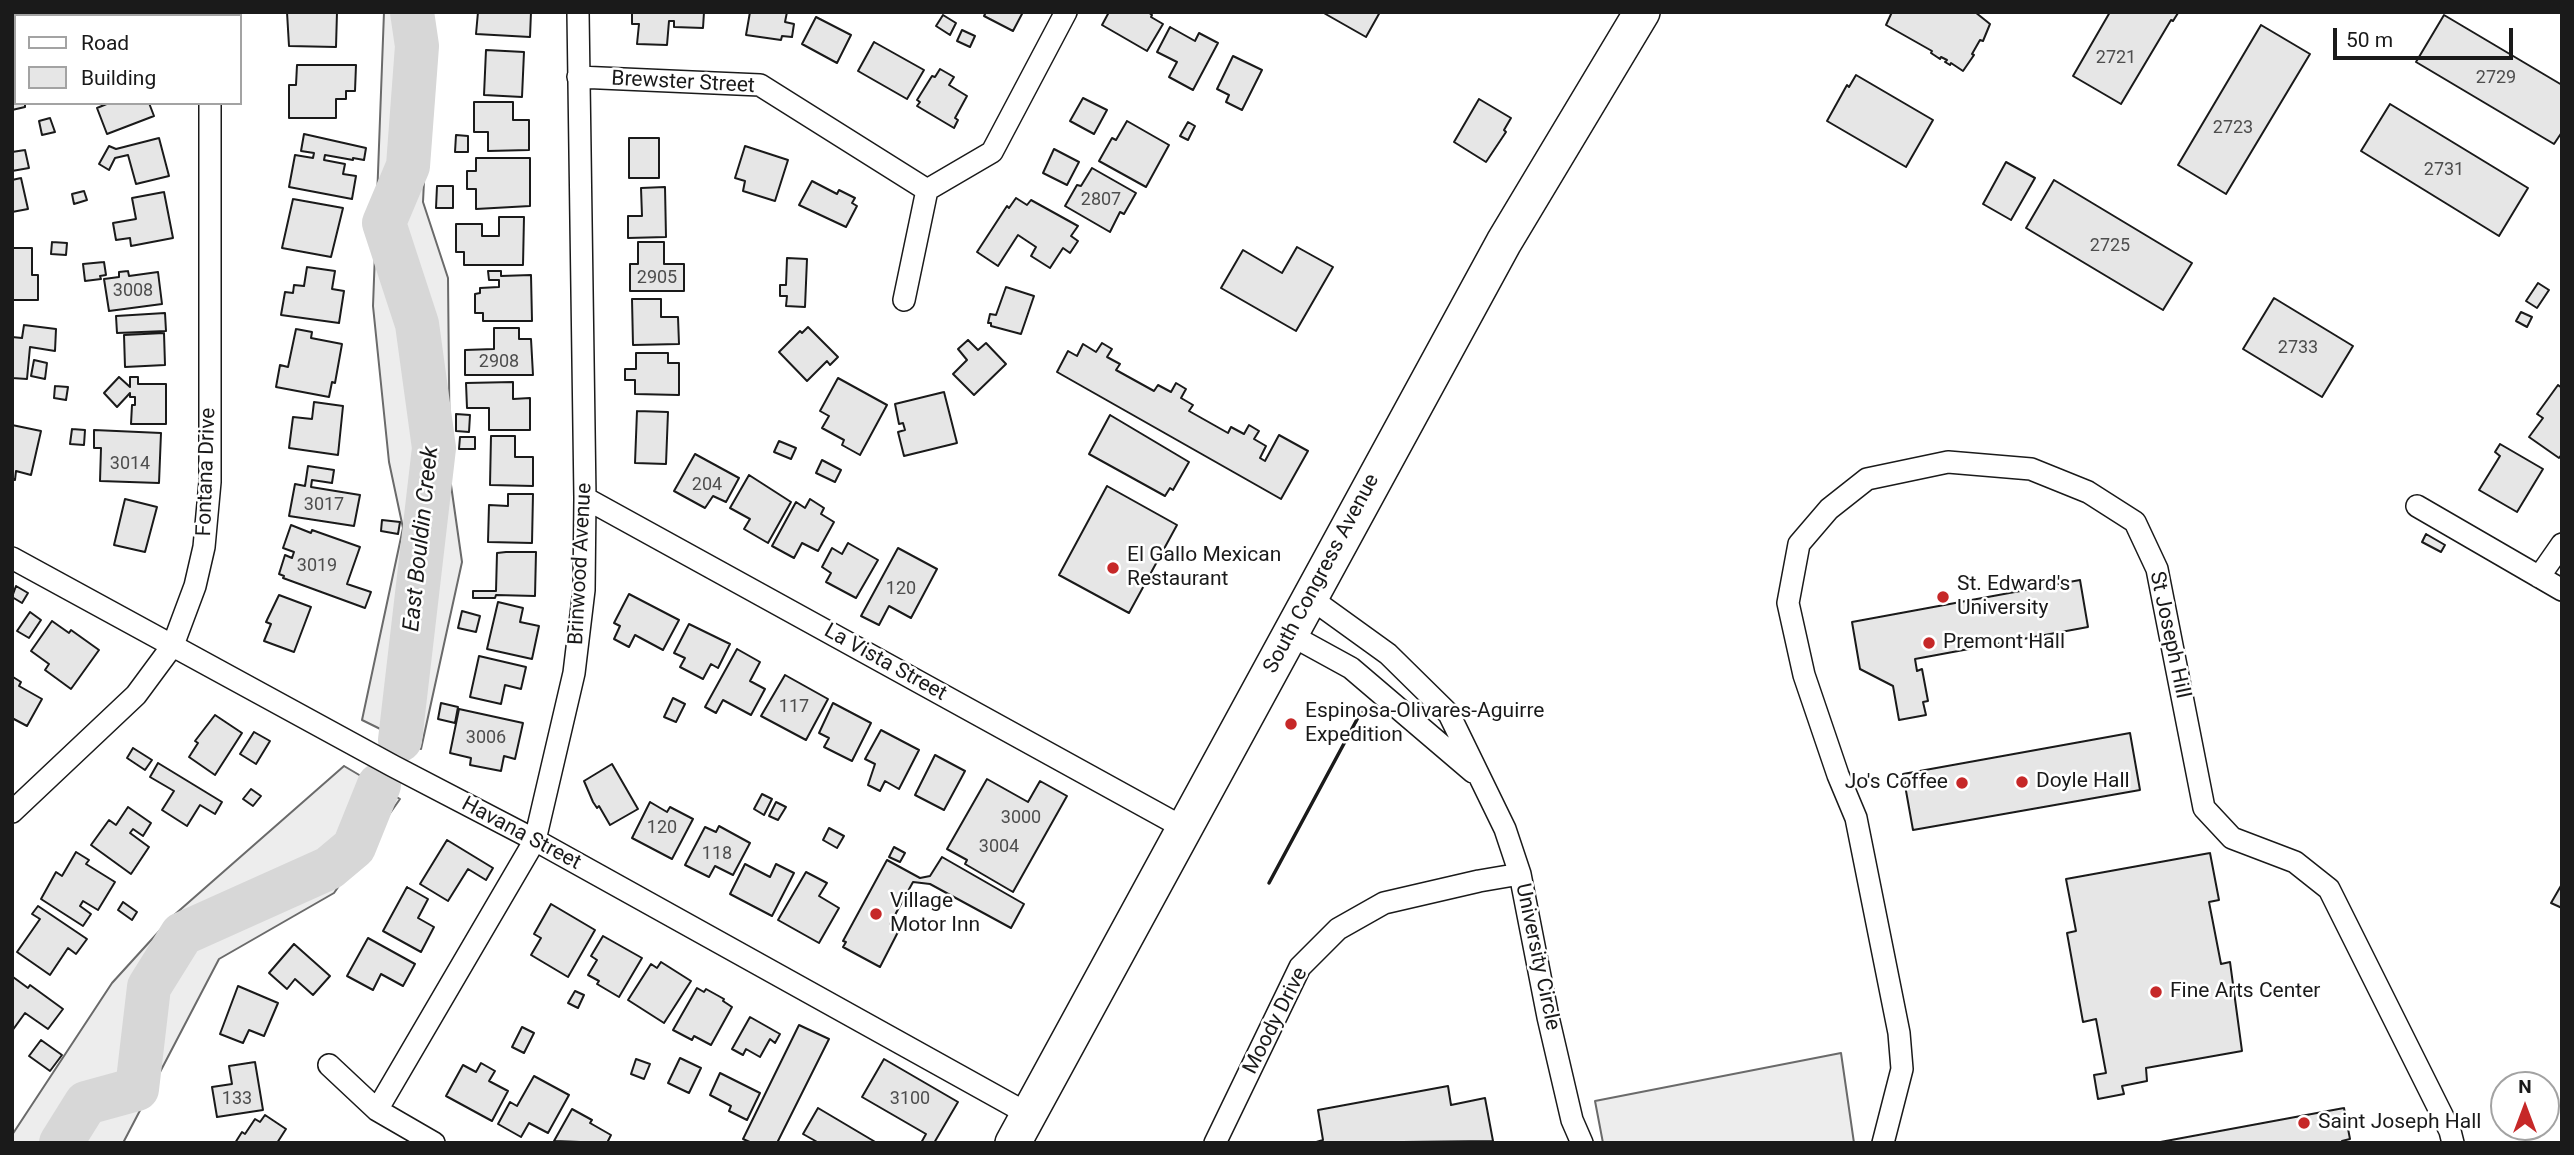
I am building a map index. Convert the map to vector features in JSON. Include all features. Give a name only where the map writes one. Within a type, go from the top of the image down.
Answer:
[{"type":"main road","name":"South Congress Avenue","points":[[1021,1128],[1504,242],[1642,12]]},
{"type":"street","name":"Brinwood Avenue","points":[[377,1110],[536,840],[574,673],[584,590],[585,498],[578,12]]},
{"type":"street","points":[[904,300],[927,190],[992,152],[1066,12]]},
{"type":"street","name":"Brewster Street","points":[[578,77],[760,85],[927,190]]},
{"type":"street","name":"Fontana Drive","points":[[12,811],[136,695],[173,645],[195,586],[208,517],[210,105]]},
{"type":"street","name":"St Joseph Hill","points":[[1883,1143],[1902,1069],[1899,1033],[1856,818],[1838,775],[1804,675],[1788,603],[1799,544],[1829,509],[1867,479],[1948,462],[2031,469],[2088,492],[2135,522],[2157,569],[2204,808],[2232,838],[2295,862],[2329,889],[2453,1143]]},
{"type":"street","name":"La Vista Street","points":[[585,498],[1184,828]]},
{"type":"street","points":[[2417,506],[2562,590]]},
{"type":"street","points":[[2539,577],[2562,544]]},
{"type":"street","name":"Havana Street","points":[[12,558],[393,766],[536,840],[1021,1128]]},
{"type":"street","name":"University Circle","points":[[1309,597],[1388,654],[1449,714],[1505,829],[1520,874],[1551,1029],[1572,1120],[1582,1143]]},
{"type":"street","name":"University Circle","points":[[1289,634],[1351,668],[1478,776]]},
{"type":"street","name":"Moody Drive","points":[[1215,1143],[1300,967],[1338,929],[1384,903],[1520,874]]},
{"type":"street","points":[[329,1065],[377,1110],[434,1143]]},
{"type":"shaded area","points":[[384,12],[432,12],[423,202],[448,278],[450,478],[462,562],[421,749],[362,720],[403,528],[389,462],[373,306]]},
{"type":"shaded area","points":[[344,766],[400,799],[334,893],[219,959],[123,1143],[12,1143],[12,1135],[112,983],[173,916]]},
{"type":"shaded area","points":[[1841,1053],[1854,1143],[1603,1143],[1595,1101]]},
{"type":"building","points":[[138,12],[138,14],[102,14]]},
{"type":"building","points":[[287,12],[337,12],[336,47],[289,46]]},
{"type":"building","points":[[478,12],[531,12],[530,37],[476,34]]},
{"type":"building","points":[[632,12],[704,12],[703,28],[674,27],[674,21],[669,21],[667,45],[637,44],[639,24],[632,24]]},
{"type":"building","points":[[750,12],[787,12],[785,22],[794,24],[792,37],[782,36],[781,40],[746,35]]},
{"type":"building","points":[[986,12],[1023,12],[1013,31],[984,16]]},
{"type":"building","points":[[1109,12],[1148,12],[1163,24],[1147,51],[1102,25]]},
{"type":"building","points":[[1322,12],[1380,12],[1366,37]]},
{"type":"building","points":[[1892,12],[1975,12],[1990,24],[1983,41],[1980,40],[1963,71],[1886,25]]},
{"type":"building","points":[[2110,12],[2178,13],[2173,21],[2171,20],[2121,104],[2073,76]]},
{"type":"building","points":[[943,15],[956,23],[950,35],[936,26]]},
{"type":"building","points":[[2444,15],[2562,85],[2562,132],[2554,144],[2416,62]]},
{"type":"building","points":[[816,17],[851,35],[837,63],[802,44]]},
{"type":"building","points":[[2261,25],[2310,54],[2226,194],[2178,165]]},
{"type":"building","points":[[1170,27],[1195,41],[1199,33],[1218,43],[1193,90],[1169,77],[1177,62],[1157,52]]},
{"type":"building","points":[[962,30],[975,36],[970,47],[957,41]]},
{"type":"building","points":[[874,42],[924,70],[907,99],[858,71]]},
{"type":"building","points":[[486,50],[524,52],[522,97],[484,95]]},
{"type":"building","points":[[1233,56],[1262,70],[1242,110],[1226,102],[1229,95],[1217,89]]},
{"type":"building","points":[[297,65],[356,65],[355,91],[346,91],[346,99],[336,99],[336,118],[289,118],[289,85],[296,85]]},
{"type":"building","points":[[940,69],[954,77],[949,85],[967,96],[955,118],[958,120],[954,128],[917,106],[920,102],[917,100],[932,76],[935,77]]},
{"type":"building","points":[[1856,75],[1933,120],[1906,167],[1827,121],[1847,85],[1849,87]]},
{"type":"building","points":[[12,84],[14,105],[25,107],[12,110]]},
{"type":"building","points":[[1083,98],[1107,110],[1094,134],[1070,121]]},
{"type":"building","points":[[1479,99],[1511,118],[1504,130],[1506,132],[1486,162],[1454,142]]},
{"type":"building","points":[[474,102],[513,102],[513,120],[529,120],[529,150],[488,151],[488,132],[474,132]]},
{"type":"building","points":[[2390,104],[2528,188],[2499,236],[2361,151]]},
{"type":"building","points":[[104,105],[150,105],[154,116],[107,134],[97,108]]},
{"type":"building","points":[[50,118],[55,132],[42,135],[39,121]]},
{"type":"building","points":[[1127,121],[1169,145],[1146,187],[1099,161],[1112,138],[1116,140]]},
{"type":"building","points":[[1188,122],[1195,126],[1188,140],[1180,136]]},
{"type":"building","points":[[304,134],[366,148],[364,160],[325,155],[324,160],[345,164],[343,174],[356,176],[352,199],[289,187],[295,155],[313,158],[314,153],[301,151]]},
{"type":"building","points":[[456,135],[468,136],[468,152],[455,152]]},
{"type":"building","points":[[159,138],[169,176],[136,184],[128,155],[115,158],[109,170],[99,164],[109,146],[116,149]]},
{"type":"building","points":[[629,138],[659,138],[659,178],[629,178]]},
{"type":"building","points":[[745,146],[788,160],[775,201],[743,191],[745,181],[735,178]]},
{"type":"building","points":[[1054,149],[1079,162],[1067,185],[1043,173]]},
{"type":"building","points":[[25,150],[29,168],[12,171],[12,152]]},
{"type":"building","points":[[476,158],[530,158],[530,206],[476,209],[476,189],[467,189],[467,171],[476,171]]},
{"type":"building","points":[[2006,162],[2035,178],[2011,220],[1983,204]]},
{"type":"building","points":[[1092,168],[1136,193],[1124,214],[1120,212],[1110,232],[1065,206],[1077,185],[1081,186]]},
{"type":"building","points":[[21,178],[28,209],[12,212],[12,180]]},
{"type":"building","points":[[2054,180],[2192,263],[2163,310],[2026,228]]},
{"type":"building","points":[[812,181],[837,194],[839,190],[855,198],[852,203],[857,206],[846,227],[799,205]]},
{"type":"building","points":[[437,186],[453,186],[453,208],[436,208]]},
{"type":"building","points":[[665,187],[666,237],[628,238],[628,216],[642,216],[641,188]]},
{"type":"building","points":[[84,191],[87,200],[74,204],[72,194]]},
{"type":"building","points":[[164,192],[173,238],[131,246],[130,238],[116,240],[113,223],[136,219],[132,198]]},
{"type":"building","points":[[1016,198],[1027,205],[1031,200],[1078,226],[1071,236],[1078,241],[1070,253],[1063,248],[1050,268],[1031,256],[1036,247],[1018,235],[998,266],[977,252],[1007,206],[1009,208]]},
{"type":"building","points":[[293,199],[343,208],[331,257],[282,248]]},
{"type":"building","points":[[499,217],[524,217],[523,265],[464,265],[464,252],[456,252],[456,224],[482,224],[482,236],[499,236]]},
{"type":"building","points":[[52,242],[67,243],[66,255],[51,254]]},
{"type":"building","points":[[638,242],[664,242],[664,264],[684,264],[684,291],[630,291],[630,264],[638,264]]},
{"type":"building","points":[[1297,247],[1333,267],[1296,331],[1221,288],[1243,250],[1282,273]]},
{"type":"building","points":[[12,248],[32,248],[32,275],[38,275],[38,300],[12,300]]},
{"type":"building","points":[[787,258],[807,259],[805,307],[786,306],[787,296],[780,296],[780,285],[786,285]]},
{"type":"building","points":[[104,262],[106,275],[100,276],[101,279],[85,281],[83,264]]},
{"type":"building","points":[[307,267],[335,271],[332,289],[344,291],[339,323],[281,315],[285,292],[293,293],[294,285],[304,286]]},
{"type":"building","points":[[128,271],[129,276],[158,272],[162,304],[109,311],[104,279],[119,277],[119,272]]},
{"type":"building","points":[[488,271],[501,271],[501,276],[531,275],[532,321],[483,321],[483,313],[475,313],[475,294],[480,293],[480,288],[499,287],[499,280],[489,280]]},
{"type":"building","points":[[2538,283],[2549,290],[2537,308],[2526,301]]},
{"type":"building","points":[[1006,287],[1034,296],[1021,334],[988,323],[990,314],[996,315]]},
{"type":"building","points":[[2274,298],[2353,346],[2322,397],[2243,349]]},
{"type":"building","points":[[632,299],[661,299],[661,317],[678,317],[679,344],[633,345]]},
{"type":"building","points":[[2521,312],[2532,317],[2527,327],[2516,321]]},
{"type":"building","points":[[165,313],[166,331],[117,333],[116,316]]},
{"type":"building","points":[[24,325],[56,329],[55,351],[30,347],[27,379],[12,378],[12,337],[22,338]]},
{"type":"building","points":[[808,327],[838,357],[830,365],[827,361],[807,381],[779,352],[800,331],[802,333]]},
{"type":"building","points":[[494,328],[519,328],[519,339],[531,339],[533,375],[465,375],[465,350],[494,349]]},
{"type":"building","points":[[296,329],[312,332],[311,338],[342,344],[335,383],[332,382],[329,397],[276,387],[280,365],[288,367]]},
{"type":"building","points":[[164,333],[165,365],[125,367],[124,335]]},
{"type":"building","points":[[968,340],[978,350],[986,343],[1006,364],[974,395],[953,374],[967,360],[958,349]]},
{"type":"building","points":[[1102,343],[1112,349],[1107,357],[1120,364],[1116,370],[1154,391],[1158,385],[1171,392],[1176,383],[1186,389],[1181,398],[1193,405],[1189,411],[1228,433],[1231,427],[1244,434],[1249,425],[1259,431],[1254,439],[1266,446],[1260,458],[1265,461],[1279,435],[1308,451],[1281,499],[1057,372],[1068,351],[1077,356],[1083,344],[1096,352]]},
{"type":"building","points":[[636,353],[668,353],[668,363],[679,363],[679,395],[635,394],[635,380],[625,380],[625,369],[636,369]]},
{"type":"building","points":[[34,360],[47,363],[45,379],[31,376]]},
{"type":"building","points":[[119,377],[130,387],[130,377],[138,377],[138,384],[166,384],[166,424],[131,424],[135,397],[130,397],[130,393],[117,407],[104,393]]},
{"type":"building","points":[[838,378],[887,405],[860,455],[842,445],[844,440],[822,428],[829,416],[820,411]]},
{"type":"building","points":[[513,382],[513,399],[530,398],[530,430],[489,430],[489,408],[467,408],[466,383]]},
{"type":"building","points":[[2558,385],[2562,388],[2562,454],[2559,458],[2529,437],[2543,418],[2537,414]]},
{"type":"building","points":[[55,386],[68,387],[66,400],[54,398]]},
{"type":"building","points":[[944,392],[957,443],[904,456],[898,432],[905,430],[903,423],[899,424],[895,404]]},
{"type":"building","points":[[314,402],[343,406],[338,455],[289,448],[293,417],[312,419]]},
{"type":"building","points":[[637,411],[668,412],[666,464],[635,463]]},
{"type":"building","points":[[456,414],[470,415],[469,432],[456,431]]},
{"type":"building","points":[[1110,415],[1189,462],[1173,490],[1170,488],[1165,496],[1089,454]]},
{"type":"building","points":[[12,425],[41,431],[31,475],[16,471],[15,480],[12,479]]},
{"type":"building","points":[[72,429],[85,430],[84,445],[70,444]]},
{"type":"building","points":[[94,430],[161,433],[159,483],[100,481],[101,448],[94,448]]},
{"type":"building","points":[[491,436],[515,436],[515,457],[533,457],[533,486],[490,485]]},
{"type":"building","points":[[460,437],[475,437],[475,449],[459,449]]},
{"type":"building","points":[[779,441],[796,448],[791,459],[774,452]]},
{"type":"building","points":[[2500,444],[2543,469],[2517,512],[2479,490],[2500,456],[2495,452]]},
{"type":"building","points":[[695,454],[739,478],[726,502],[713,496],[705,508],[674,491]]},
{"type":"building","points":[[822,460],[841,470],[835,482],[816,473]]},
{"type":"building","points":[[308,466],[334,470],[332,483],[312,480],[311,487],[360,495],[354,526],[289,516],[295,484],[305,486]]},
{"type":"building","points":[[749,475],[791,502],[768,543],[744,529],[750,519],[730,508]]},
{"type":"building","points":[[1107,486],[1177,525],[1129,613],[1059,575]]},
{"type":"building","points":[[508,494],[533,494],[532,543],[488,542],[489,505],[508,506]]},
{"type":"building","points":[[125,499],[157,507],[145,552],[114,545]]},
{"type":"building","points":[[810,499],[824,508],[821,514],[834,522],[818,551],[802,543],[794,558],[772,546],[796,502],[805,508]]},
{"type":"building","points":[[382,520],[400,522],[398,534],[381,531]]},
{"type":"building","points":[[291,525],[360,547],[347,584],[371,592],[365,608],[283,578],[284,576],[279,574],[285,555],[292,558],[294,552],[283,548]]},
{"type":"building","points":[[2426,534],[2445,545],[2441,552],[2422,542]]},
{"type":"building","points":[[848,543],[878,560],[856,598],[826,582],[831,573],[822,567],[832,548],[842,554]]},
{"type":"building","points":[[898,548],[937,569],[911,618],[889,606],[879,625],[861,616]]},
{"type":"building","points":[[536,552],[535,596],[496,595],[495,598],[473,598],[473,591],[496,591],[497,553]]},
{"type":"building","name":"Premont Hall","points":[[2080,580],[2088,627],[1915,659],[1917,671],[1922,669],[1928,701],[1923,702],[1926,715],[1899,720],[1893,686],[1860,669],[1852,622]]},
{"type":"building","points":[[16,586],[28,593],[22,603],[12,597]]},
{"type":"building","points":[[629,594],[679,620],[663,650],[635,635],[629,647],[614,639],[620,626],[614,623]]},
{"type":"building","points":[[279,595],[311,607],[294,652],[264,641],[271,624],[266,622]]},
{"type":"building","points":[[498,602],[523,608],[520,622],[539,626],[532,659],[487,649]]},
{"type":"building","points":[[462,611],[480,616],[476,632],[458,628]]},
{"type":"building","points":[[30,612],[41,620],[29,638],[17,631]]},
{"type":"building","points":[[52,621],[69,633],[71,630],[99,650],[71,689],[45,670],[49,664],[31,651]]},
{"type":"building","points":[[689,624],[730,644],[718,668],[711,664],[703,679],[680,667],[685,658],[674,653]]},
{"type":"building","points":[[737,649],[760,662],[750,681],[765,689],[751,715],[723,700],[716,713],[705,707]]},
{"type":"building","points":[[479,656],[526,667],[521,689],[505,685],[501,704],[470,697]]},
{"type":"building","points":[[785,675],[828,699],[806,740],[761,716]]},
{"type":"building","points":[[13,677],[21,682],[19,686],[42,699],[27,726],[12,718]]},
{"type":"building","points":[[673,698],[685,704],[676,722],[664,717]]},
{"type":"building","points":[[441,703],[458,707],[455,723],[438,719]]},
{"type":"building","points":[[833,703],[871,723],[852,761],[824,747],[829,738],[819,733]]},
{"type":"building","points":[[459,709],[523,723],[515,759],[504,756],[501,771],[470,765],[471,758],[450,753]]},
{"type":"building","points":[[215,715],[242,733],[215,775],[189,757],[198,743],[195,741]]},
{"type":"building","points":[[881,730],[919,750],[899,789],[885,781],[880,791],[868,785],[875,764],[865,759]]},
{"type":"building","points":[[254,732],[270,741],[256,764],[240,754]]},
{"type":"building","name":"Doyle Hall","points":[[2130,733],[2140,790],[1913,830],[1903,774]]},
{"type":"building","points":[[133,748],[152,760],[145,770],[127,758]]},
{"type":"building","points":[[935,755],[965,771],[944,810],[915,795]]},
{"type":"building","points":[[158,763],[222,802],[215,814],[200,805],[187,826],[162,810],[174,791],[150,777]]},
{"type":"building","points":[[612,764],[638,809],[610,825],[599,806],[597,808],[593,802],[584,781]]},
{"type":"building","points":[[987,779],[1028,802],[1040,781],[1067,796],[1013,892],[965,864],[967,860],[947,849]]},
{"type":"building","points":[[251,789],[261,796],[253,806],[243,799]]},
{"type":"building","points":[[762,794],[772,799],[764,815],[754,809]]},
{"type":"building","points":[[650,802],[667,812],[670,807],[693,819],[672,859],[632,838]]},
{"type":"building","points":[[776,802],[786,807],[778,820],[769,816]]},
{"type":"building","points":[[128,807],[151,823],[143,836],[133,829],[130,833],[149,847],[131,874],[91,845],[109,820],[116,825]]},
{"type":"building","points":[[719,826],[750,843],[733,875],[715,866],[709,877],[685,865],[705,827],[716,832]]},
{"type":"building","points":[[829,828],[844,836],[837,848],[823,840]]},
{"type":"building","points":[[447,840],[493,868],[486,880],[468,869],[448,901],[420,884]]},
{"type":"building","points":[[894,847],[905,853],[900,862],[889,857]]},
{"type":"building","points":[[76,852],[89,860],[86,864],[115,882],[98,910],[83,901],[80,906],[91,914],[83,926],[41,899],[56,872],[62,876]]},
{"type":"building","name":"Fine Arts Center","points":[[2210,853],[2219,900],[2209,902],[2221,964],[2230,962],[2242,1051],[2146,1068],[2147,1081],[2122,1086],[2124,1094],[2098,1099],[2094,1075],[2106,1073],[2096,1019],[2083,1022],[2067,933],[2076,931],[2066,879]]},
{"type":"building","name":"Village Motor Inn","points":[[942,857],[1024,904],[1011,928],[930,884],[913,882],[890,924],[899,930],[880,967],[843,947],[846,942],[843,941],[887,860],[920,878],[930,876]]},
{"type":"building","points":[[745,864],[770,877],[776,864],[794,873],[772,916],[730,894]]},
{"type":"building","points":[[806,872],[827,883],[819,896],[839,908],[819,943],[778,920]]},
{"type":"building","points":[[2562,884],[2562,908],[2551,903]]},
{"type":"building","points":[[407,887],[428,899],[418,918],[434,927],[421,952],[383,931]]},
{"type":"building","points":[[123,902],[137,912],[132,920],[118,910]]},
{"type":"building","points":[[551,904],[595,930],[568,977],[531,955],[541,938],[534,934]]},
{"type":"building","points":[[38,906],[87,939],[76,954],[68,948],[50,975],[17,952],[40,919],[32,914]]},
{"type":"building","points":[[603,936],[642,958],[619,997],[597,984],[599,981],[588,975],[597,960],[591,956]]},
{"type":"building","points":[[368,938],[415,964],[403,986],[381,974],[373,990],[347,976]]},
{"type":"building","points":[[294,944],[330,976],[313,995],[295,979],[287,989],[269,973]]},
{"type":"building","points":[[661,962],[691,981],[664,1023],[628,1000],[651,964],[657,968]]},
{"type":"building","points":[[13,977],[28,988],[30,985],[63,1009],[48,1029],[25,1013],[12,1031]]},
{"type":"building","points":[[238,986],[278,1003],[264,1036],[249,1030],[243,1043],[220,1034]]},
{"type":"building","points":[[697,988],[704,992],[706,989],[732,1007],[711,1045],[694,1036],[692,1040],[673,1030]]},
{"type":"building","points":[[575,991],[584,995],[578,1008],[568,1003]]},
{"type":"building","points":[[750,1017],[780,1034],[775,1043],[770,1039],[760,1057],[746,1049],[743,1055],[732,1049]]},
{"type":"building","points":[[799,1025],[829,1039],[777,1143],[752,1143],[743,1139]]},
{"type":"building","points":[[522,1027],[534,1033],[524,1053],[512,1047]]},
{"type":"building","points":[[41,1040],[62,1055],[50,1071],[29,1056]]},
{"type":"building","points":[[680,1058],[701,1068],[689,1093],[668,1083]]},
{"type":"building","points":[[636,1059],[650,1064],[644,1079],[631,1074]]},
{"type":"building","points":[[884,1059],[958,1102],[934,1143],[921,1143],[926,1134],[862,1097]]},
{"type":"building","points":[[255,1062],[263,1110],[217,1117],[212,1087],[232,1084],[229,1066]]},
{"type":"building","points":[[481,1063],[495,1071],[489,1081],[508,1091],[492,1121],[446,1096],[463,1065],[476,1072]]},
{"type":"building","points":[[720,1073],[760,1093],[747,1120],[729,1111],[731,1106],[710,1095]]},
{"type":"building","points":[[534,1076],[569,1095],[548,1133],[529,1123],[521,1137],[498,1124],[510,1102],[517,1106]]},
{"type":"building","points":[[1448,1086],[1451,1105],[1485,1098],[1493,1141],[1313,1143],[1323,1140],[1318,1110]]},
{"type":"building","points":[[818,1108],[877,1143],[819,1143],[803,1134]]},
{"type":"building","name":"Saint Joseph Hall","points":[[2344,1108],[2350,1139],[2342,1143],[2155,1143]]},
{"type":"building","points":[[572,1109],[611,1135],[607,1143],[554,1141]]},
{"type":"building","points":[[265,1115],[286,1129],[277,1143],[235,1143],[255,1119],[260,1122]]},
{"type":"waterway","name":"East Bouldin Creek","points":[[400,740],[434,448],[417,324],[384,223],[408,166],[417,46],[412,12]]},
{"type":"waterway","name":"East Bouldin Creek","points":[[61,1143],[86,1103],[137,1089],[149,987],[182,934],[329,868],[354,847],[379,785]]},
{"type":"wall","points":[[1269,883],[1361,712]]},
{"type":"place","name":"El Gallo Mexican Restaurant","points":[[1113,568]]},
{"type":"place","name":"St. Edward's University","points":[[1943,597]]},
{"type":"place","name":"Premont Hall","points":[[1929,643]]},
{"type":"place","name":"Espinosa-Olivares-Aguirre Expedition","points":[[1291,724]]},
{"type":"place","name":"Doyle Hall","points":[[2022,782]]},
{"type":"place","name":"Jo's Coffee","points":[[1962,783]]},
{"type":"place","name":"Village Motor Inn","points":[[876,914]]},
{"type":"place","name":"Fine Arts Center","points":[[2156,992]]},
{"type":"place","name":"Saint Joseph Hall","points":[[2304,1123]]}]
